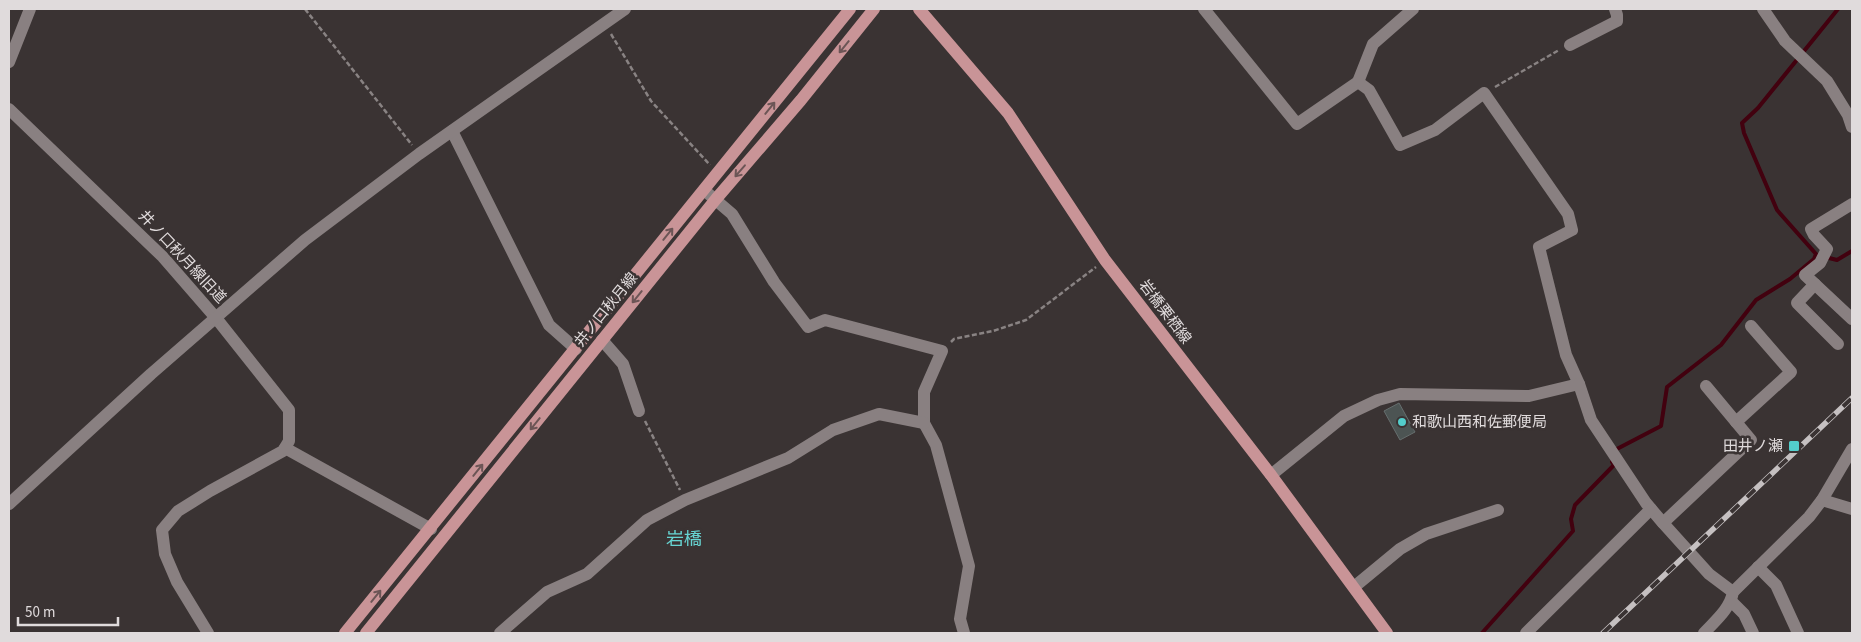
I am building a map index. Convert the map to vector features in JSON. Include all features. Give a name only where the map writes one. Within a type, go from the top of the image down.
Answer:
[{"type":"main road","name":"井ノ口秋月線","points":[[345,633],[850,9]]},
{"type":"main road","name":"井ノ口秋月線","points":[[366,633],[716,199],[874,9]]},
{"type":"main road","name":"岩橋栗栖線","points":[[919,9],[1008,113],[1105,260],[1271,475],[1387,633]]},
{"type":"street","points":[[9,62],[30,9]]},
{"type":"street","points":[[208,633],[164,554],[162,530],[178,511],[283,451],[289,441],[289,410],[216,318],[305,240],[419,154],[625,9]]},
{"type":"street","points":[[1204,9],[1297,124],[1358,82],[1373,44],[1413,9]]},
{"type":"street","points":[[1570,45],[1617,21],[1615,9]]},
{"type":"street","points":[[1763,9],[1785,41],[1827,81],[1848,115],[1852,127]]},
{"type":"street","points":[[1358,82],[1369,90],[1400,145],[1436,130],[1484,93],[1568,214],[1572,230],[1539,247],[1566,355],[1590,420],[1663,524],[1732,596],[1744,614],[1753,633]]},
{"type":"street","name":"井ノ口秋月線旧道","points":[[9,109],[163,257],[216,318],[151,374],[9,504]]},
{"type":"street","points":[[452,131],[549,325],[576,349]]},
{"type":"street","points":[[704,190],[732,214],[774,282],[808,327],[825,320],[942,351],[924,392],[924,423],[936,445],[969,566],[960,619],[964,633]]},
{"type":"street","points":[[1852,204],[1811,229],[1814,236],[1827,249],[1820,263],[1805,275],[1852,319]]},
{"type":"street","points":[[1815,284],[1797,303],[1838,344]]},
{"type":"street","points":[[1736,422],[1791,372],[1751,326]]},
{"type":"street","points":[[602,340],[623,364],[639,411]]},
{"type":"street","points":[[1271,475],[1344,416],[1378,400],[1400,394],[1529,396],[1578,384]]},
{"type":"street","points":[[1663,524],[1751,440],[1706,386]]},
{"type":"street","points":[[500,633],[546,592],[587,574],[647,520],[685,500],[788,458],[833,430],[879,414],[924,423]]},
{"type":"street","points":[[285,448],[431,529]]},
{"type":"street","points":[[1704,633],[1732,596],[1758,567],[1809,517],[1822,500],[1852,450]]},
{"type":"street","points":[[1822,500],[1852,509]]},
{"type":"street","points":[[1526,633],[1651,509]]},
{"type":"street","points":[[1354,587],[1400,549],[1426,534],[1498,510]]},
{"type":"street","points":[[1758,567],[1776,585],[1798,633]]},
{"type":"path","points":[[305,9],[419,154]]},
{"type":"path","points":[[605,23],[651,101],[718,173]]},
{"type":"path","points":[[1484,93],[1570,45]]},
{"type":"path","points":[[942,351],[954,339],[993,331],[1026,320],[1105,260]]},
{"type":"path","points":[[639,411],[685,500]]},
{"type":"building","points":[[1399,403],[1415,432],[1400,440],[1384,411]]},
{"type":"waterway","points":[[1613,451],[1661,426],[1667,387],[1721,345],[1756,300],[1790,279],[1814,259],[1816,254],[1777,210],[1744,133],[1742,123],[1758,108],[1838,9]]},
{"type":"waterway","points":[[1825,257],[1837,260],[1852,251]]},
{"type":"waterway","points":[[1482,633],[1573,531],[1571,519],[1575,505],[1614,465],[1612,462]]},
{"type":"railway","points":[[1603,633],[1852,398]]},
{"type":"place","name":"和歌山西和佐郵便局","points":[[1402,422]]},
{"type":"place","name":"田井ノ瀬","points":[[1794,446]]},
{"type":"district","name":"岩橋","points":[[684,539]]}]
